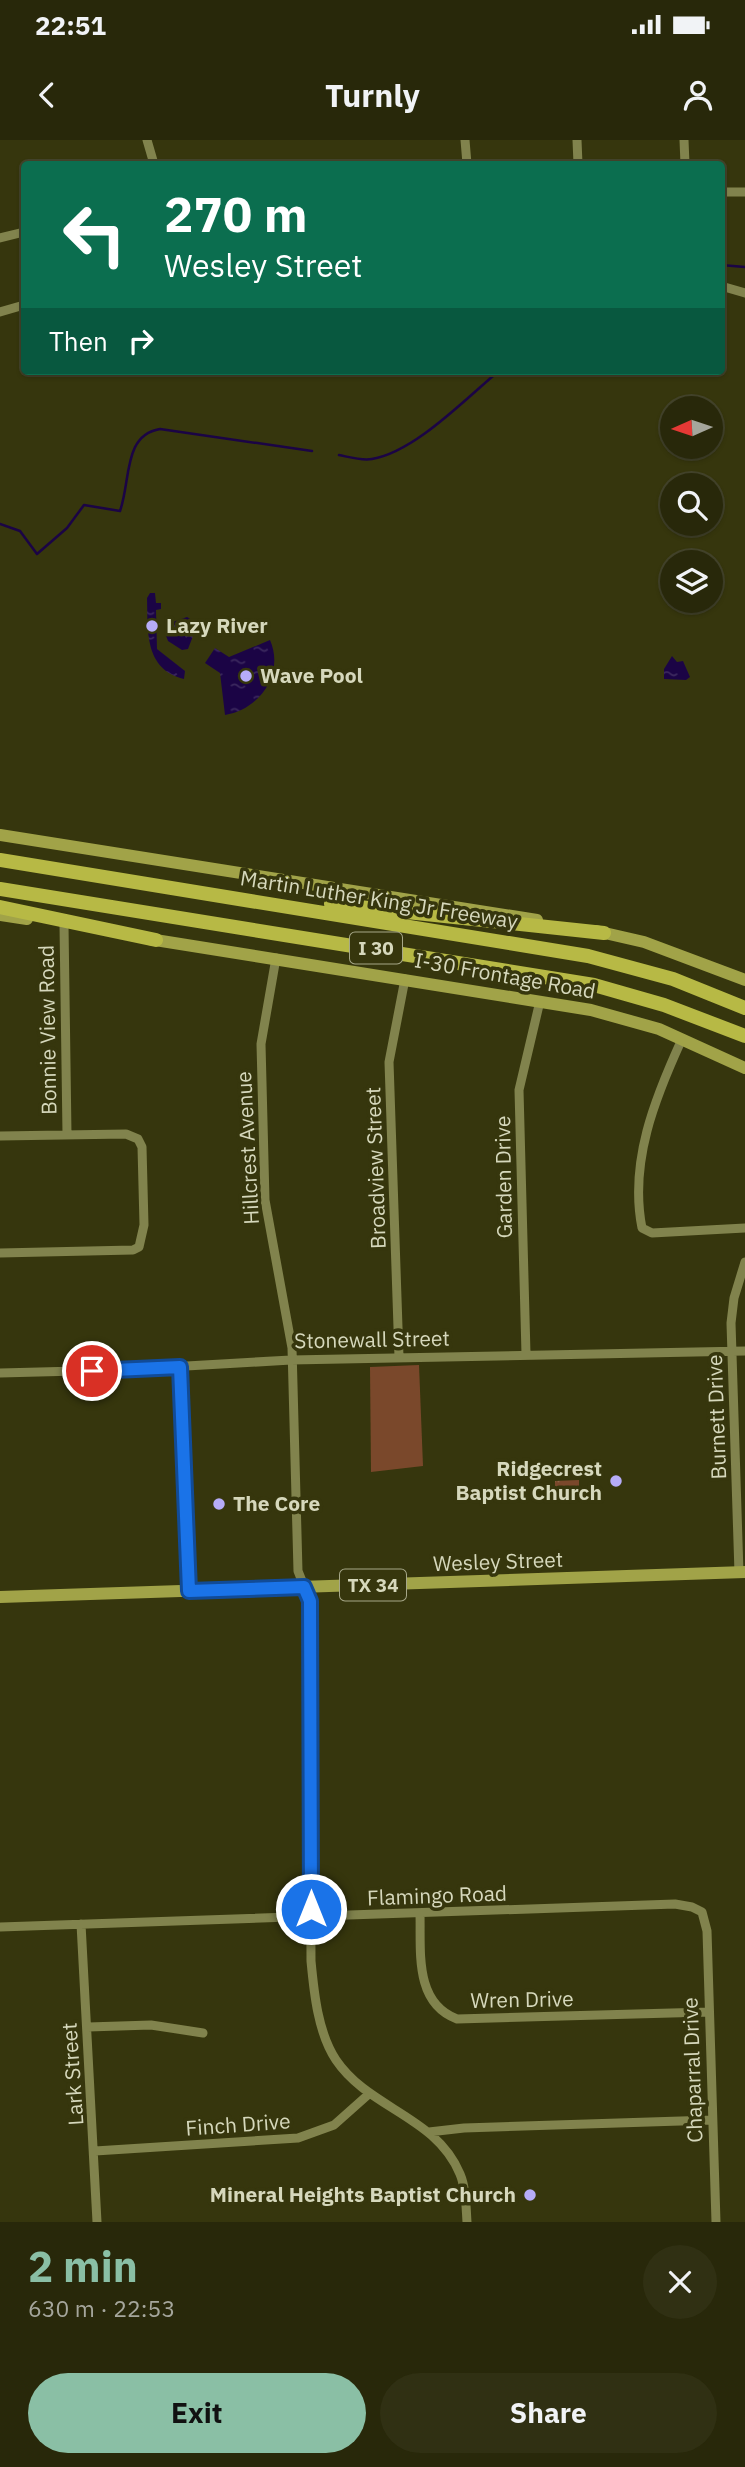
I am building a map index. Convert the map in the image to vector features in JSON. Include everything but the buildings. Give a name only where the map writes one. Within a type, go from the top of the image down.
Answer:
[{"type":"highway","name":"Martin Luther King Jr Freeway","points":[[0,860],[588,956],[673,979],[745,1008]]},
{"type":"highway","name":"I 30","points":[[0,889],[594,985],[664,1005],[745,1036]]},
{"type":"highway","points":[[192,891],[604,933]]},
{"type":"highway","points":[[0,907],[156,940]]},
{"type":"main road","points":[[0,835],[428,901],[604,933],[644,942],[745,980]]},
{"type":"main road","name":"I-30 Frontage Road","points":[[0,915],[540,1001],[636,1020],[745,1068]]},
{"type":"main road","name":"Wesley Street","points":[[0,1597],[742,1572]]},
{"type":"street","points":[[147,140],[153,161]]},
{"type":"street","points":[[465,140],[467,161]]},
{"type":"street","points":[[577,140],[578,161]]},
{"type":"street","points":[[684,140],[685,161]]},
{"type":"street","points":[[725,192],[745,192]]},
{"type":"street","points":[[0,238],[21,233]]},
{"type":"street","points":[[725,287],[745,293]]},
{"type":"street","points":[[0,312],[21,306]]},
{"type":"street","name":"Bonnie View Road","points":[[64,925],[67,1135]]},
{"type":"street","name":"Hillcrest Avenue","points":[[276,958],[261,1044],[265,1200],[286,1312],[291,1360],[298,1572],[310,1601],[311,1918],[314,1988],[327,2039],[334,2057],[344,2071],[370,2093],[429,2132],[445,2147],[461,2175],[467,2222]]},
{"type":"street","name":"Broadview Street","points":[[399,1357],[389,1062],[405,979]]},
{"type":"street","name":"Garden Drive","points":[[526,1354],[519,1090],[540,1001]]},
{"type":"street","points":[[682,1039],[641,1148],[639,1209],[642,1228],[652,1233],[745,1228]]},
{"type":"street","points":[[0,1136],[130,1135],[138,1139],[142,1147],[144,1225],[139,1247],[124,1251],[0,1253]]},
{"type":"street","name":"Burnett Drive","points":[[742,1572],[732,1311],[745,1262]]},
{"type":"street","name":"Stonewall Street","points":[[0,1373],[291,1360],[745,1351]]},
{"type":"street","points":[[180,1367],[189,1591]]},
{"type":"street","name":"Flamingo Road","points":[[0,1927],[675,1904],[692,1907],[704,1917]]},
{"type":"street","name":"Wren Drive","points":[[419,1914],[423,1981],[439,2007],[457,2019],[708,2012]]},
{"type":"street","name":"Chaparral Drive","points":[[704,1917],[716,2222]]},
{"type":"street","name":"Lark Street","points":[[81,1924],[97,2222]]},
{"type":"street","points":[[88,2027],[151,2025],[203,2033]]},
{"type":"street","name":"Finch Drive","points":[[95,2151],[298,2138],[334,2125],[370,2093]]},
{"type":"street","points":[[429,2132],[464,2128],[712,2120]]},
{"type":"green space","points":[[419,1365],[423,1466],[371,1472],[370,1367]]},
{"type":"green space","points":[[579,1480],[579,1495],[555,1496],[555,1481]]},
{"type":"water","name":"Lazy River","points":[[150,593],[155,593],[156,603],[161,603],[161,609],[156,610],[157,649],[185,671],[184,679],[161,667],[155,658],[148,623],[147,598]]},
{"type":"water","points":[[187,617],[194,621],[199,634],[193,636],[188,649],[182,650],[168,641],[165,633],[170,623]]},
{"type":"water","name":"Wave Pool","points":[[270,640],[274,665],[266,688],[248,706],[225,715],[220,673],[205,663],[215,648],[229,657]]},
{"type":"water","points":[[672,656],[677,662],[683,661],[690,677],[686,680],[664,679],[664,669]]},
{"type":"waterway","points":[[725,265],[745,267]]},
{"type":"waterway","points":[[339,455],[372,459],[405,446],[439,422],[494,375]]},
{"type":"waterway","points":[[0,524],[20,531],[37,554],[67,528],[84,505],[120,511],[134,449],[148,433],[160,429],[312,451]]},
{"type":"place","name":"Lazy River","points":[[152,626]]},
{"type":"place","name":"Wave Pool","points":[[246,676]]},
{"type":"place","name":"Ridgecrest Baptist Church","points":[[616,1481]]},
{"type":"place","name":"The Core","points":[[219,1504]]},
{"type":"place","name":"Mineral Heights Baptist Church","points":[[530,2195]]},
{"type":"route","points":[[92,1371],[180,1367],[189,1591],[304,1587],[310,1601],[311,1909]]}]
